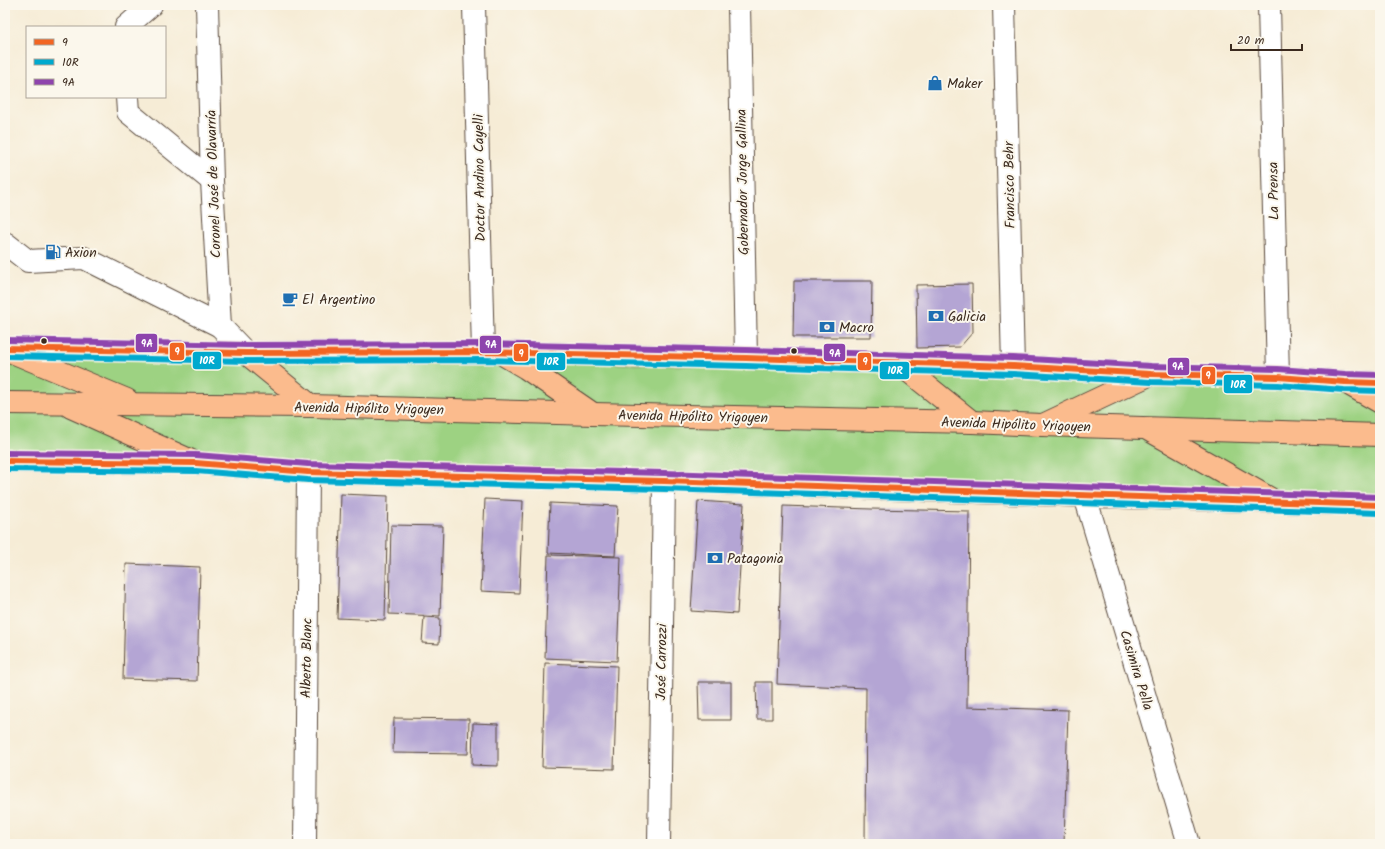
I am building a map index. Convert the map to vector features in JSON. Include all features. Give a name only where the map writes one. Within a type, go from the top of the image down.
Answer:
[{"type":"highway","points":[[5,349],[138,404]]},
{"type":"highway","points":[[491,352],[526,368],[593,414]]},
{"type":"highway","points":[[246,353],[311,406]]},
{"type":"highway","points":[[897,362],[972,422]]},
{"type":"highway","points":[[1042,425],[1151,374]]},
{"type":"highway","points":[[1345,382],[1380,402]]},
{"type":"highway","name":"Avenida Hipólito Yrigoyen","points":[[5,403],[311,406],[972,422],[1380,436]]},
{"type":"highway","points":[[64,404],[196,463]]},
{"type":"highway","points":[[1146,429],[1276,502]]},
{"type":"street","points":[[127,26],[151,5]]},
{"type":"street","name":"Coronel José de Olavarría","points":[[207,5],[212,181],[220,326]]},
{"type":"street","name":"Doctor Andino Cayelli","points":[[474,5],[491,352]]},
{"type":"street","name":"Gobernador Jorge Gallina","points":[[739,5],[746,358]]},
{"type":"street","name":"Francisco Behr","points":[[1004,5],[1013,366]]},
{"type":"street","name":"La Prensa","points":[[1269,5],[1278,377]]},
{"type":"street","points":[[127,98],[128,112],[212,181]]},
{"type":"street","points":[[5,243],[28,261],[84,258],[220,326],[246,353]]},
{"type":"street","points":[[5,349],[246,353],[491,352],[746,358],[1013,366],[1151,374],[1278,377],[1380,383]]},
{"type":"street","points":[[5,461],[196,463],[308,472],[664,480],[1085,496],[1380,505]]},
{"type":"street","name":"Alberto Blanc","points":[[305,844],[308,472]]},
{"type":"street","name":"José Carrozzi","points":[[658,844],[664,480]]},
{"type":"street","name":"Casimira Pella","points":[[1085,496],[1189,844]]},
{"type":"green space","points":[[5,348],[1380,383],[1380,505],[5,461]]},
{"type":"building","points":[[794,281],[872,281],[871,337],[793,337]]},
{"type":"building","points":[[972,284],[973,332],[960,347],[917,348],[916,285]]},
{"type":"building","points":[[341,494],[388,496],[385,620],[337,618]]},
{"type":"building","points":[[485,499],[523,501],[519,593],[481,591]]},
{"type":"building","points":[[698,501],[744,504],[737,614],[691,611]]},
{"type":"building","points":[[550,503],[618,506],[615,556],[548,553]]},
{"type":"building","points":[[783,506],[969,511],[967,707],[1068,710],[1064,844],[865,844],[866,688],[777,684]]},
{"type":"building","points":[[391,525],[443,526],[440,616],[389,614]]},
{"type":"building","points":[[548,555],[621,557],[617,661],[545,658]]},
{"type":"building","points":[[126,564],[200,567],[197,681],[123,679]]},
{"type":"building","points":[[424,617],[440,618],[439,644],[422,643]]},
{"type":"building","points":[[545,663],[617,666],[614,769],[542,767]]},
{"type":"building","points":[[698,682],[731,682],[731,720],[699,720]]},
{"type":"building","points":[[756,682],[772,682],[772,719],[757,719]]},
{"type":"building","points":[[394,718],[469,719],[468,754],[393,753]]},
{"type":"building","points":[[473,723],[498,724],[498,766],[472,765]]},
{"type":"transit line","name":"9A","points":[[5,340],[246,345],[483,344],[746,350],[1013,358],[1151,366],[1278,369],[1380,375]]},
{"type":"transit line","name":"9","points":[[5,348],[246,353],[483,352],[746,358],[1013,366],[1151,374],[1278,377],[1380,383]]},
{"type":"transit line","name":"10R","points":[[5,356],[246,361],[483,360],[746,366],[1013,374],[1151,382],[1278,385],[1380,391]]},
{"type":"transit line","name":"9A","points":[[5,453],[196,455],[308,464],[664,473],[1380,497]]},
{"type":"transit line","name":"9","points":[[5,461],[196,463],[308,472],[664,481],[1380,505]]},
{"type":"transit line","name":"10R","points":[[5,469],[196,471],[308,480],[664,489],[1380,513]]},
{"type":"place","name":"Maker","points":[[935,83]]},
{"type":"place","name":"Axion","points":[[53,252]]},
{"type":"place","name":"El Argentino","points":[[290,299]]},
{"type":"place","name":"Galicia","points":[[936,316]]},
{"type":"place","name":"Macro","points":[[827,327]]},
{"type":"place","name":"Patagonia","points":[[715,558]]}]
